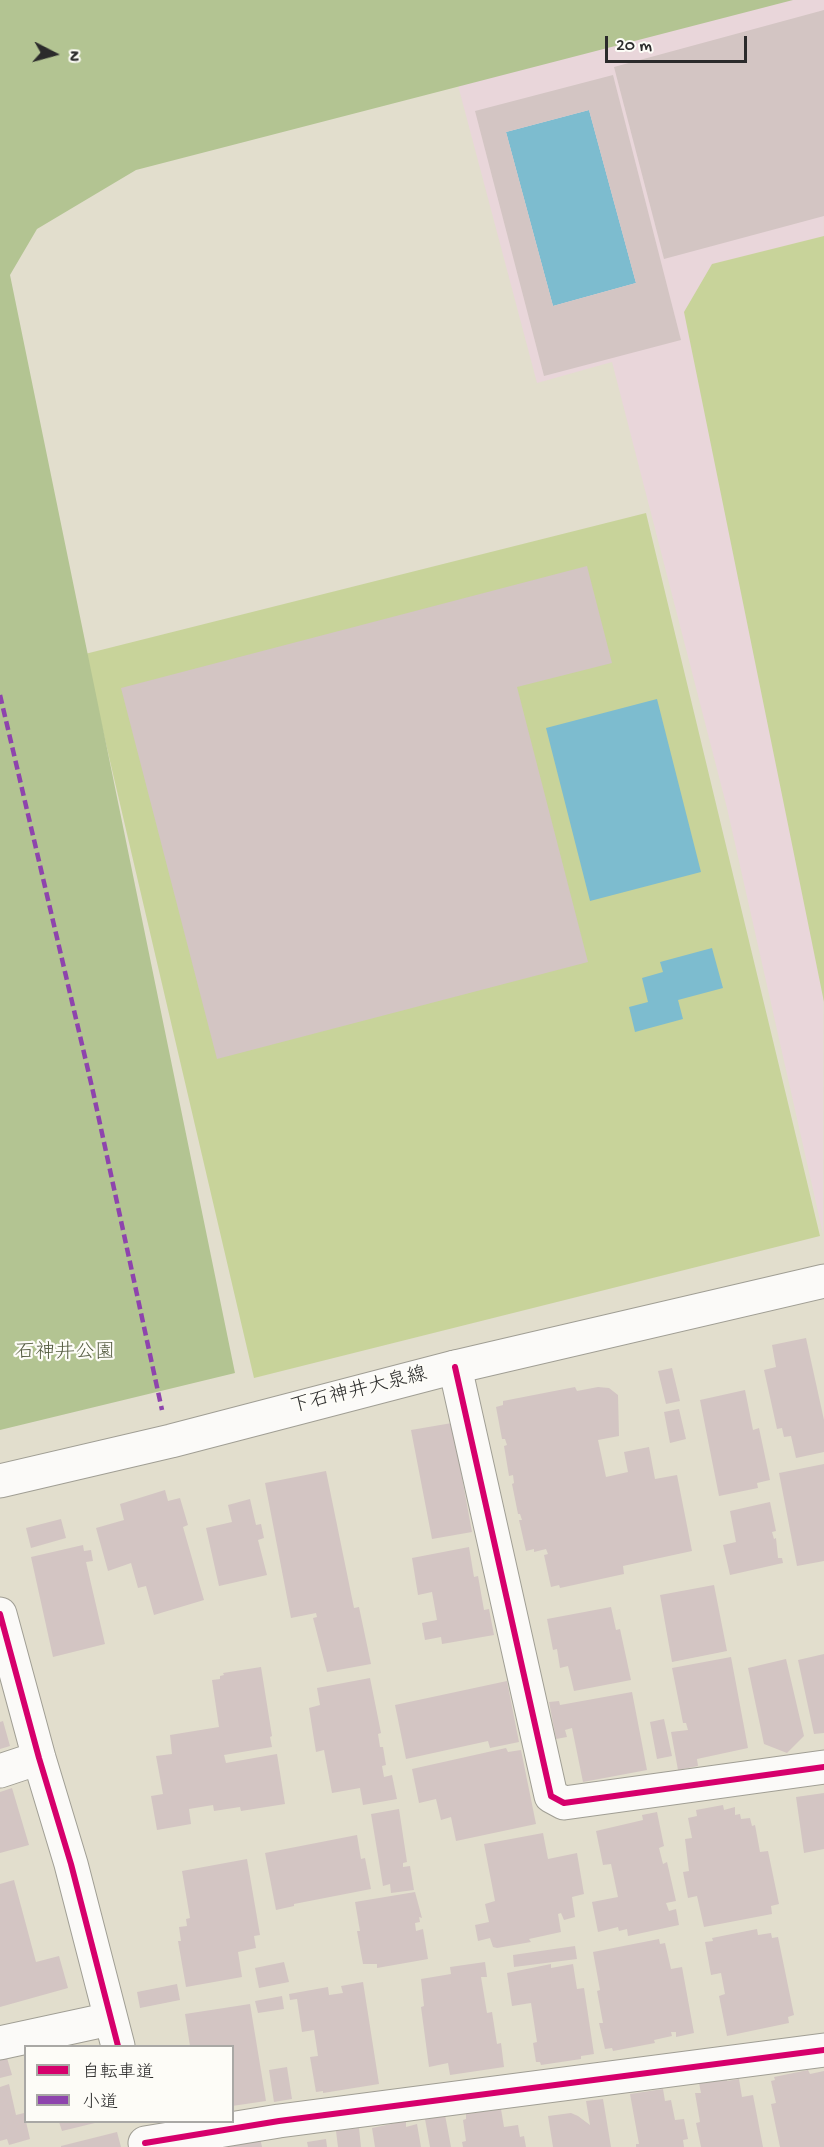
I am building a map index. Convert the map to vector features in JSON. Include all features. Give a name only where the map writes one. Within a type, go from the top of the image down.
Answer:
[{"type":"street","name":"下石神井大泉線","points":[[0,1481],[182,1438],[455,1367],[824,1281]]},
{"type":"street","points":[[455,1367],[551,1796],[564,1803],[824,1767]]},
{"type":"street","points":[[0,1614],[39,1758],[71,1864],[114,2033],[0,2043]]},
{"type":"street","points":[[0,1771],[39,1758]]},
{"type":"street","points":[[143,2137],[824,2050]]},
{"type":"shaded area","points":[[729,0],[824,0],[823,1234],[727,808],[612,362],[537,383],[455,74]]},
{"type":"green space","name":"石神井公園","points":[[0,0],[793,0],[136,170],[37,229],[10,275],[235,1373],[0,1430]]},
{"type":"green space","points":[[824,236],[824,1002],[684,312],[712,264]]},
{"type":"green space","points":[[646,513],[820,1236],[254,1378],[85,654]]},
{"type":"water","points":[[589,110],[636,283],[553,306],[506,132]]},
{"type":"water","points":[[657,699],[701,872],[590,901],[546,728]]},
{"type":"water","points":[[712,948],[723,988],[678,1000],[683,1019],[635,1032],[629,1007],[648,1002],[642,978],[663,972],[660,962]]},
{"type":"building","points":[[824,10],[824,216],[664,259],[614,67]]},
{"type":"building","points":[[613,75],[681,340],[544,376],[475,111]],"holes":[[[589,110],[636,283],[553,306],[506,132]]]},
{"type":"building","points":[[587,566],[612,663],[517,687],[588,962],[217,1059],[121,688]]},
{"type":"building","points":[[806,1338],[824,1420],[824,1452],[796,1458],[791,1436],[784,1437],[782,1428],[777,1429],[764,1370],[776,1367],[772,1345]]},
{"type":"building","points":[[672,1368],[680,1401],[666,1404],[658,1371]]},
{"type":"building","points":[[575,1387],[577,1391],[598,1387],[609,1388],[618,1395],[619,1436],[598,1440],[606,1477],[628,1472],[624,1452],[649,1447],[655,1479],[677,1475],[692,1551],[623,1566],[624,1574],[560,1588],[559,1585],[551,1587],[544,1555],[548,1554],[546,1549],[526,1551],[519,1520],[522,1520],[518,1514],[512,1484],[514,1483],[513,1475],[509,1476],[504,1446],[507,1445],[505,1439],[502,1439],[496,1407],[503,1405],[503,1401]]},
{"type":"building","points":[[745,1390],[753,1430],[759,1428],[770,1480],[757,1483],[758,1488],[719,1496],[700,1400]]},
{"type":"building","points":[[679,1409],[686,1439],[670,1443],[664,1412]]},
{"type":"building","points":[[452,1423],[472,1532],[432,1539],[411,1430]]},
{"type":"building","points":[[824,1464],[824,1561],[797,1566],[779,1473]]},
{"type":"building","points":[[326,1471],[354,1608],[359,1607],[371,1664],[327,1672],[313,1618],[317,1617],[316,1613],[291,1618],[265,1483]]},
{"type":"building","points":[[165,1490],[168,1501],[180,1498],[188,1525],[183,1527],[204,1600],[154,1615],[146,1586],[138,1588],[131,1563],[108,1571],[96,1528],[124,1520],[120,1504]]},
{"type":"building","points":[[250,1499],[256,1525],[261,1524],[264,1538],[258,1540],[267,1575],[219,1586],[206,1528],[232,1522],[228,1505]]},
{"type":"building","points":[[770,1502],[776,1531],[772,1532],[774,1539],[776,1538],[778,1558],[782,1558],[783,1563],[730,1575],[723,1545],[736,1542],[730,1511]]},
{"type":"building","points":[[61,1519],[66,1538],[31,1548],[26,1528]]},
{"type":"building","points":[[83,1545],[84,1551],[91,1550],[93,1561],[86,1562],[105,1644],[53,1657],[31,1557]]},
{"type":"building","points":[[469,1547],[474,1577],[478,1576],[484,1610],[489,1609],[494,1635],[442,1644],[441,1637],[425,1640],[422,1623],[437,1620],[432,1592],[418,1595],[412,1558]]},
{"type":"building","points":[[714,1585],[727,1651],[672,1662],[660,1595]]},
{"type":"building","points":[[611,1607],[616,1630],[620,1629],[631,1680],[574,1691],[568,1666],[560,1668],[557,1649],[553,1650],[547,1619]]},
{"type":"building","points":[[824,1654],[824,1733],[814,1734],[798,1660]]},
{"type":"building","points":[[731,1657],[748,1748],[697,1759],[698,1766],[678,1770],[671,1732],[688,1730],[686,1723],[683,1723],[672,1668]]},
{"type":"building","points":[[786,1659],[804,1736],[787,1753],[764,1744],[748,1668]]},
{"type":"building","points":[[261,1667],[272,1747],[224,1755],[226,1763],[277,1754],[285,1804],[241,1811],[240,1807],[214,1811],[213,1805],[189,1809],[191,1824],[157,1830],[151,1796],[163,1794],[156,1756],[172,1754],[170,1735],[219,1727],[212,1680],[220,1679],[223,1673]]},
{"type":"building","points":[[370,1678],[381,1733],[378,1734],[380,1747],[383,1747],[386,1765],[382,1766],[384,1777],[392,1775],[397,1799],[363,1805],[360,1788],[332,1793],[324,1750],[316,1752],[309,1708],[320,1705],[317,1688]]},
{"type":"building","points":[[507,1681],[519,1742],[490,1748],[488,1741],[406,1759],[395,1705]]},
{"type":"building","points":[[632,1692],[647,1770],[583,1782],[572,1728],[565,1730],[567,1737],[556,1739],[549,1702],[559,1701],[560,1705]]},
{"type":"building","points":[[664,1719],[672,1756],[657,1759],[650,1722]]},
{"type":"building","points":[[3,1721],[10,1746],[0,1749],[0,1722]]},
{"type":"building","points":[[506,1748],[508,1752],[521,1750],[536,1824],[456,1841],[451,1817],[441,1820],[436,1799],[419,1803],[412,1769]]},
{"type":"building","points":[[12,1788],[29,1845],[0,1853],[0,1792]]},
{"type":"building","points":[[824,1793],[824,1849],[804,1853],[796,1797]]},
{"type":"building","points":[[723,1805],[724,1810],[735,1807],[735,1815],[740,1814],[741,1819],[750,1818],[752,1826],[755,1825],[760,1852],[768,1851],[779,1904],[771,1906],[772,1914],[704,1927],[697,1896],[688,1898],[683,1872],[689,1871],[685,1839],[692,1838],[688,1818],[697,1816],[696,1810]]},
{"type":"building","points":[[399,1809],[407,1862],[403,1863],[403,1867],[410,1866],[414,1890],[391,1893],[390,1884],[383,1886],[371,1814]]},
{"type":"building","points":[[657,1812],[664,1846],[659,1848],[663,1864],[667,1862],[676,1901],[666,1903],[669,1911],[676,1909],[679,1925],[628,1936],[627,1929],[619,1931],[618,1927],[598,1932],[592,1902],[618,1897],[611,1864],[603,1865],[596,1831],[643,1820],[642,1815]]},
{"type":"building","points":[[543,1833],[548,1859],[577,1853],[584,1894],[572,1897],[575,1917],[564,1920],[561,1913],[558,1914],[561,1932],[529,1939],[531,1942],[497,1948],[493,1947],[490,1938],[478,1941],[475,1925],[489,1922],[485,1904],[495,1901],[484,1844]]},
{"type":"building","points":[[357,1835],[361,1859],[365,1858],[371,1889],[294,1904],[294,1906],[276,1910],[265,1853]]},
{"type":"building","points":[[247,1859],[260,1935],[254,1936],[256,1948],[238,1952],[242,1977],[186,1987],[178,1941],[181,1941],[179,1927],[187,1926],[186,1919],[190,1918],[182,1871]]},
{"type":"building","points":[[14,1880],[36,1962],[59,1956],[68,1988],[0,2007],[0,1884]]},
{"type":"building","points":[[415,1892],[422,1918],[419,1917],[420,1922],[415,1923],[416,1931],[423,1929],[428,1959],[377,1968],[377,1964],[363,1964],[355,1902]]},
{"type":"building","points":[[757,1929],[758,1935],[771,1933],[772,1938],[778,1937],[794,2015],[788,2017],[789,2023],[727,2036],[719,1996],[725,1994],[721,1973],[711,1975],[705,1942],[713,1941],[712,1938]]},
{"type":"building","points":[[659,1939],[660,1944],[665,1943],[671,1969],[682,1967],[694,2033],[676,2037],[676,2032],[671,2032],[672,2036],[654,2040],[655,2043],[613,2051],[612,2048],[605,2049],[599,2023],[603,2023],[593,1952]]},
{"type":"building","points":[[575,1946],[577,1959],[514,1967],[513,1955]]},
{"type":"building","points":[[284,1962],[289,1982],[259,1988],[255,1968]]},
{"type":"building","points":[[485,1962],[487,1977],[481,1977],[487,2013],[492,2012],[497,2044],[501,2043],[504,2067],[450,2075],[448,2063],[429,2067],[421,2007],[424,2006],[421,1979],[451,1974],[450,1967]]},
{"type":"building","points":[[551,1964],[551,1968],[573,1964],[577,1989],[584,1988],[594,2054],[581,2056],[581,2059],[541,2065],[540,2062],[536,2062],[533,2043],[537,2042],[531,2003],[512,2006],[507,1973]]},
{"type":"building","points":[[363,1982],[379,2084],[323,2093],[323,2091],[316,2092],[310,2057],[318,2056],[314,2030],[302,2032],[297,1999],[290,2000],[289,1994],[328,1987],[329,1995],[343,1993],[341,1986]]},
{"type":"building","points":[[177,1984],[180,2000],[140,2008],[137,1992]]},
{"type":"building","points":[[282,1996],[284,2009],[258,2013],[255,2001]]},
{"type":"building","points":[[250,2004],[266,2101],[234,2106],[234,2045],[190,2045],[185,2014]]},
{"type":"building","points":[[7,2058],[12,2075],[0,2078],[0,2060]]},
{"type":"building","points":[[287,2067],[292,2099],[274,2102],[269,2070]]},
{"type":"building","points":[[808,2070],[810,2074],[824,2071],[824,2147],[780,2147],[771,2104],[776,2103],[771,2081],[775,2080],[774,2077]]},
{"type":"building","points":[[727,2079],[727,2081],[739,2079],[742,2097],[753,2095],[763,2147],[701,2147],[696,2123],[700,2122],[695,2093],[701,2093],[699,2083]]},
{"type":"building","points":[[9,2084],[16,2115],[24,2113],[24,2123],[26,2123],[30,2139],[9,2145],[7,2139],[0,2141],[0,2087]]},
{"type":"building","points":[[663,2089],[665,2101],[671,2100],[675,2120],[684,2119],[688,2139],[683,2140],[684,2147],[636,2147],[636,2144],[639,2144],[630,2094]]},
{"type":"building","points":[[603,2099],[611,2147],[553,2147],[548,2116],[571,2113],[590,2125],[586,2101]]},
{"type":"building","points":[[501,2109],[504,2127],[518,2125],[520,2137],[524,2136],[526,2147],[463,2147],[462,2142],[466,2141],[463,2120],[466,2119],[466,2114]]},
{"type":"building","points":[[445,2115],[451,2147],[430,2147],[425,2119]]},
{"type":"building","points":[[406,2121],[406,2127],[417,2124],[421,2147],[375,2147],[372,2128]]},
{"type":"building","points":[[59,2123],[95,2123],[62,2131]]},
{"type":"building","points":[[359,2128],[361,2147],[338,2147],[336,2131]]},
{"type":"building","points":[[117,2132],[121,2147],[61,2147],[61,2146]]},
{"type":"building","points":[[260,2138],[262,2147],[184,2147]]},
{"type":"building","points":[[326,2139],[327,2147],[308,2147],[307,2142]]},
{"type":"marked path","points":[[0,695],[92,1087],[162,1410]]},
{"type":"cycle path","points":[[455,1367],[551,1796],[564,1803],[824,1767]]},
{"type":"cycle path","points":[[0,1614],[39,1758],[71,1864],[118,2045]]},
{"type":"cycle path","points":[[145,2143],[279,2121],[824,2050]]}]
